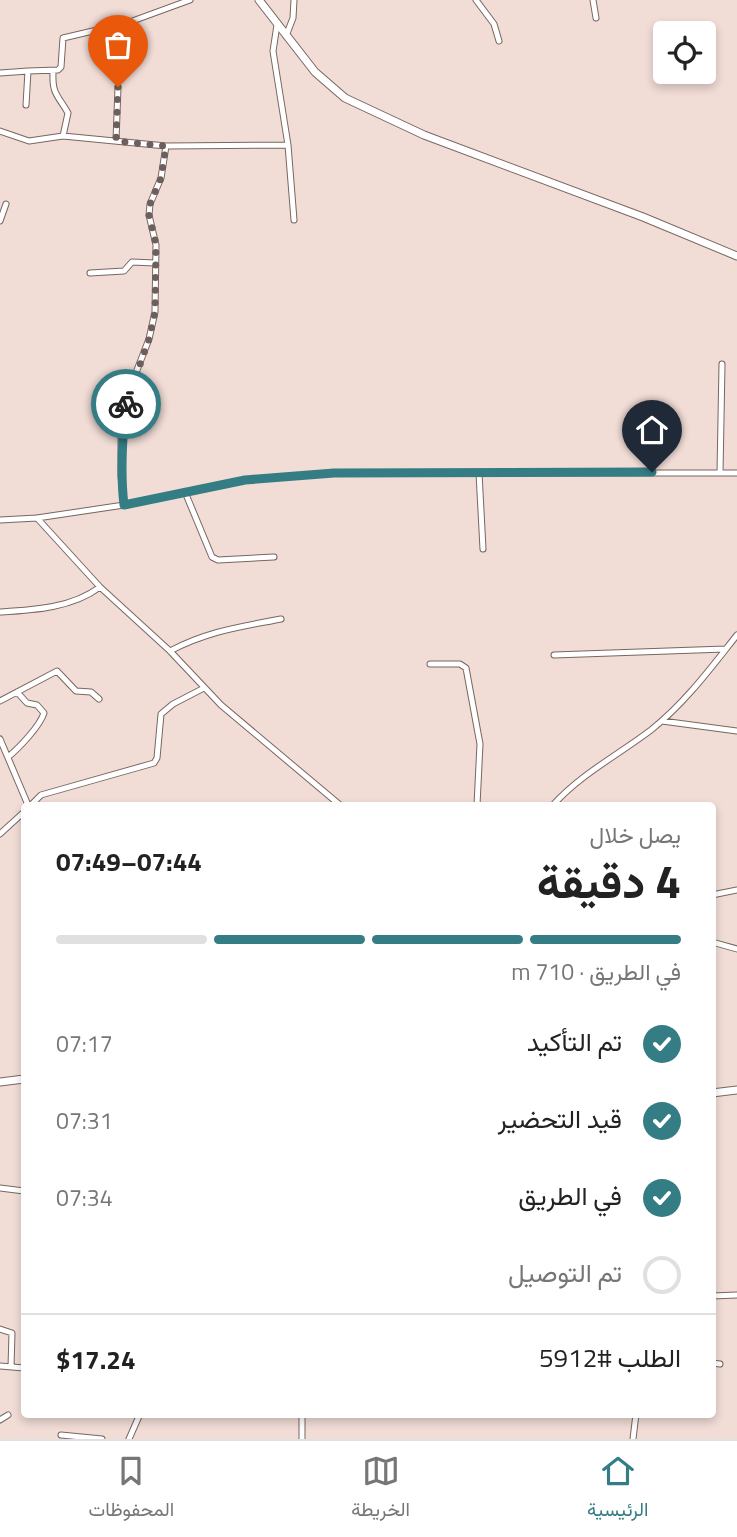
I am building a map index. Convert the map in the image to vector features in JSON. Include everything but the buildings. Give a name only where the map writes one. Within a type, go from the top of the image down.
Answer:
[{"type":"street","points":[[0,73],[53,72],[61,67],[63,38],[127,23],[190,0]]},
{"type":"street","points":[[259,0],[324,82],[361,107],[424,135],[643,217],[737,256]]},
{"type":"street","points":[[286,36],[293,18],[294,0]]},
{"type":"street","points":[[476,0],[494,24],[499,41]]},
{"type":"street","points":[[593,0],[596,18]]},
{"type":"street","points":[[127,23],[131,62]]},
{"type":"street","points":[[277,25],[274,51],[288,145],[294,220]]},
{"type":"street","points":[[26,105],[28,71]]},
{"type":"street","points":[[53,72],[52,88],[68,113],[63,136]]},
{"type":"street","points":[[116,141],[118,87]]},
{"type":"street","points":[[0,131],[29,141],[63,136],[166,146],[288,145]]},
{"type":"street","points":[[124,505],[121,476],[125,407],[149,339],[155,312],[156,244],[149,215],[150,204],[161,178],[166,146]]},
{"type":"street","points":[[0,221],[6,204]]},
{"type":"street","points":[[90,272],[122,271],[132,262],[155,263]]},
{"type":"street","points":[[720,473],[722,364]]},
{"type":"street","points":[[0,520],[37,518],[124,505],[245,480],[334,473],[737,474]]},
{"type":"street","points":[[479,473],[483,549]]},
{"type":"street","points":[[185,492],[212,557],[274,557]]},
{"type":"street","points":[[37,518],[100,587],[170,651],[221,705],[336,802]]},
{"type":"street","points":[[0,612],[40,610],[78,599],[100,587]]},
{"type":"street","points":[[170,651],[202,635],[281,619]]},
{"type":"street","points":[[556,802],[590,772],[662,721],[688,696],[737,635]]},
{"type":"street","points":[[554,655],[725,649]]},
{"type":"street","points":[[430,664],[460,664],[466,668],[481,744],[477,802]]},
{"type":"street","points":[[0,701],[57,671],[76,691],[91,692],[99,699]]},
{"type":"street","points":[[33,802],[41,795],[154,763],[161,714],[173,704],[204,688]]},
{"type":"street","points":[[8,757],[23,744],[44,713],[37,705],[27,703],[16,692]]},
{"type":"street","points":[[662,721],[737,731]]},
{"type":"street","points":[[0,739],[28,802]]},
{"type":"street","points":[[0,834],[21,815]]},
{"type":"street","points":[[716,894],[737,890]]},
{"type":"street","points":[[716,943],[737,949]]},
{"type":"street","points":[[0,1082],[21,1079]]},
{"type":"street","points":[[716,1093],[737,1090]]},
{"type":"street","points":[[0,1188],[21,1191]]},
{"type":"street","points":[[716,1296],[737,1295]]},
{"type":"street","points":[[0,1329],[12,1333],[11,1367]]},
{"type":"street","points":[[716,1364],[720,1364]]},
{"type":"street","points":[[0,1366],[21,1368]]},
{"type":"street","points":[[0,1420],[8,1415]]},
{"type":"street","points":[[129,1439],[138,1418]]},
{"type":"street","points":[[302,1418],[302,1439]]},
{"type":"street","points":[[633,1439],[636,1418]]},
{"type":"street","points":[[61,1435],[102,1439]]},
{"type":"way so far","points":[[118,87],[116,141],[166,146],[161,178],[150,204],[149,215],[156,244],[153,296],[155,312],[149,339],[126,404]]},
{"type":"route","points":[[126,404],[121,439],[124,505],[245,480],[364,471],[652,472]]}]
